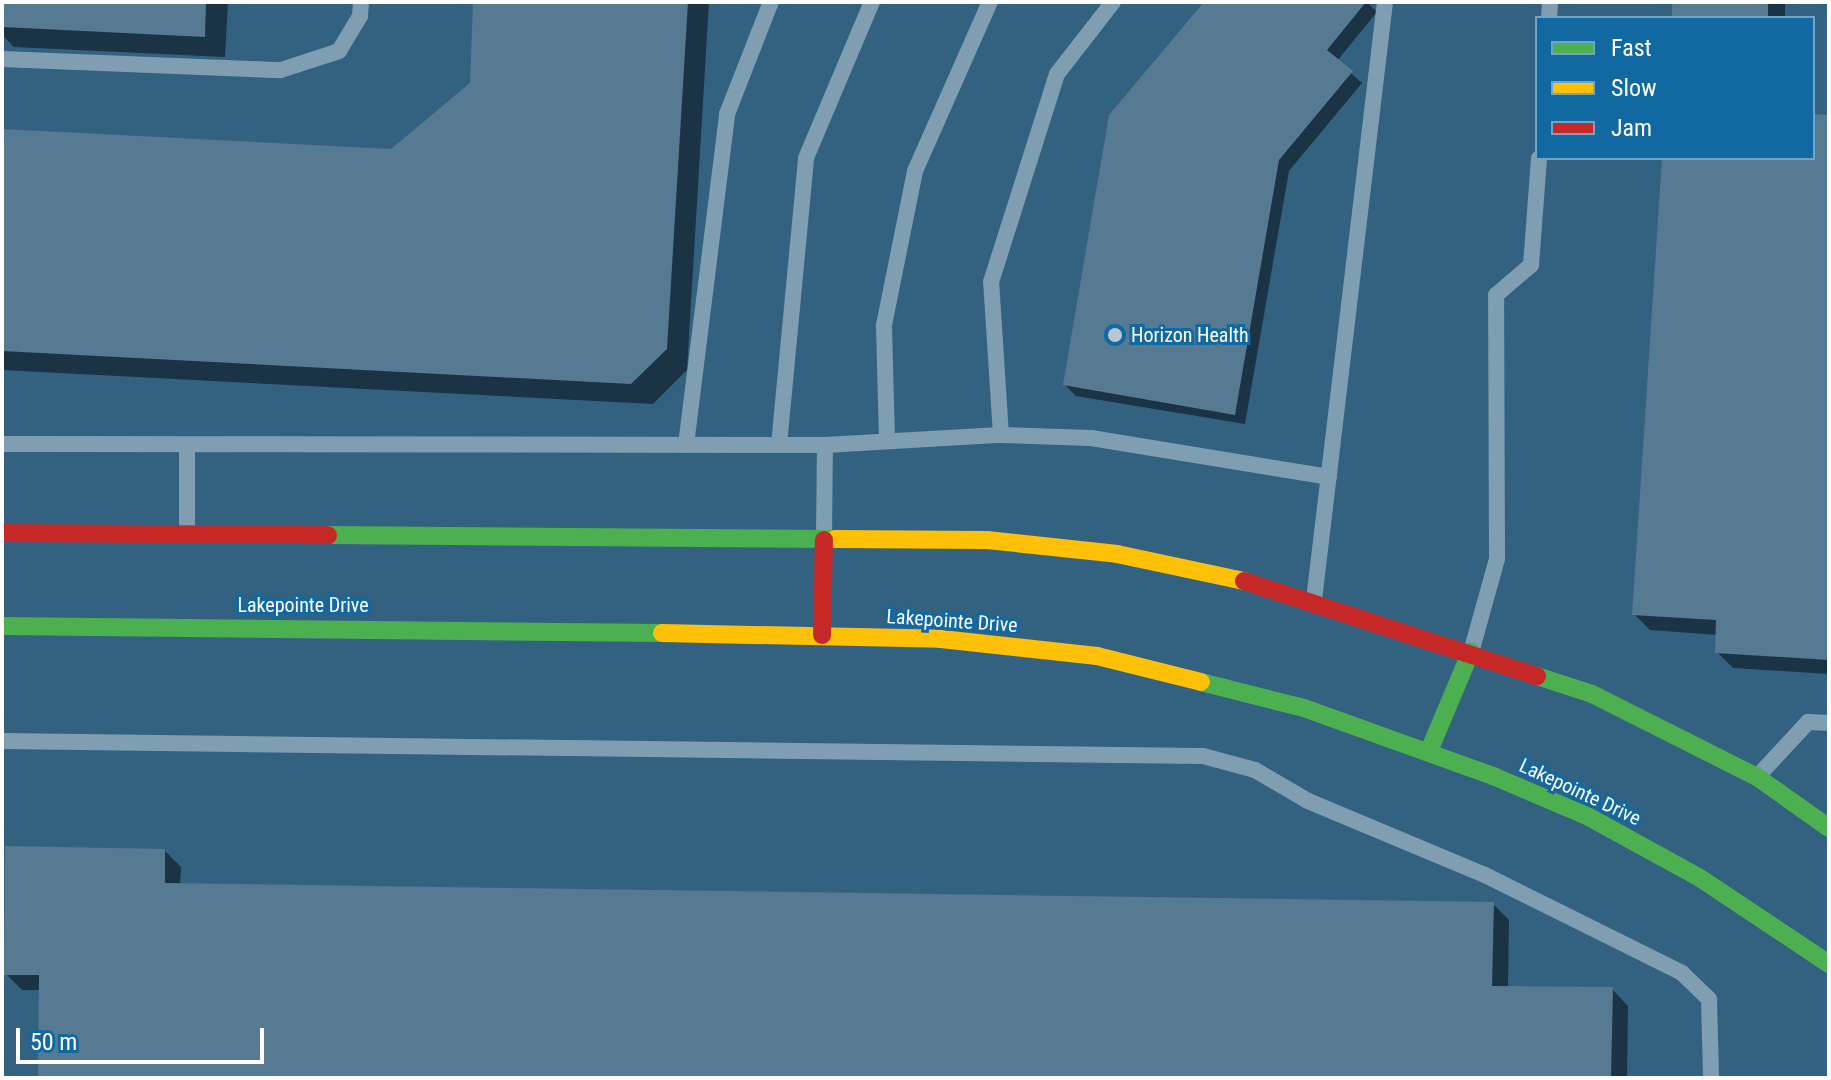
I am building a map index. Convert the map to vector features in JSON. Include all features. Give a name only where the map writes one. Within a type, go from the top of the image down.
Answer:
[{"type":"main road","points":[[2,533],[987,540],[1117,554],[1241,580],[1471,651],[1592,694],[1757,777],[1829,828]]},
{"type":"main road","points":[[822,635],[824,540]]},
{"type":"main road","name":"Lakepointe Drive","points":[[2,626],[822,635],[941,639],[1097,656],[1304,708],[1429,751],[1589,817],[1700,878],[1829,964]]},
{"type":"main road","points":[[1429,751],[1471,651]]},
{"type":"lane","points":[[2,59],[281,70],[339,51],[360,16],[361,2]]},
{"type":"lane","points":[[686,445],[727,114],[771,2]]},
{"type":"lane","points":[[779,445],[806,158],[872,2]]},
{"type":"lane","points":[[887,441],[884,325],[915,171],[990,2]]},
{"type":"lane","points":[[1001,435],[991,282],[1057,74],[1113,2]]},
{"type":"lane","points":[[1314,603],[1385,2]]},
{"type":"lane","points":[[1471,651],[1497,559],[1496,295],[1531,265],[1539,160]]},
{"type":"lane","points":[[2,444],[825,445],[1001,435],[1091,438],[1329,477]]},
{"type":"lane","points":[[824,540],[825,445]]},
{"type":"lane","points":[[187,446],[187,535]]},
{"type":"lane","points":[[1757,777],[1808,722],[1829,723]]},
{"type":"lane","points":[[2,741],[1203,756],[1255,770],[1308,801],[1485,875],[1682,973],[1709,999],[1711,1078]]},
{"type":"building","points":[[2,2],[206,2],[205,37],[2,27]]},
{"type":"building","points":[[473,2],[688,2],[667,349],[631,384],[2,351],[2,129],[391,149],[470,83]]},
{"type":"building","points":[[1204,2],[1366,2],[1327,50],[1353,71],[1279,160],[1235,415],[1063,385],[1109,115]]},
{"type":"building","points":[[1672,2],[1768,2],[1768,16],[1672,16]]},
{"type":"building","points":[[1815,114],[1829,115],[1829,660],[1715,653],[1716,620],[1632,615],[1662,160],[1815,160]]},
{"type":"building","points":[[5,846],[165,849],[165,883],[1494,902],[1492,986],[1613,987],[1611,1078],[38,1078],[39,975],[4,975]]},
{"type":"traffic: fast","points":[[328,535],[835,539]]},
{"type":"traffic: fast","points":[[2,626],[662,633]]},
{"type":"traffic: fast","points":[[1429,751],[1471,651]]},
{"type":"traffic: fast","points":[[1537,676],[1592,694],[1757,777],[1829,828]]},
{"type":"traffic: fast","points":[[1201,682],[1304,708],[1493,776],[1589,817],[1700,878],[1829,964]]},
{"type":"traffic: slow","points":[[835,539],[987,540],[1117,554],[1244,581]]},
{"type":"traffic: slow","points":[[662,633],[941,639],[1097,656],[1201,682]]},
{"type":"traffic: jam","points":[[2,533],[328,535]]},
{"type":"traffic: jam","points":[[822,635],[824,540]]},
{"type":"traffic: jam","points":[[1244,581],[1537,676]]},
{"type":"place","name":"Horizon Health","points":[[1115,335]]}]
